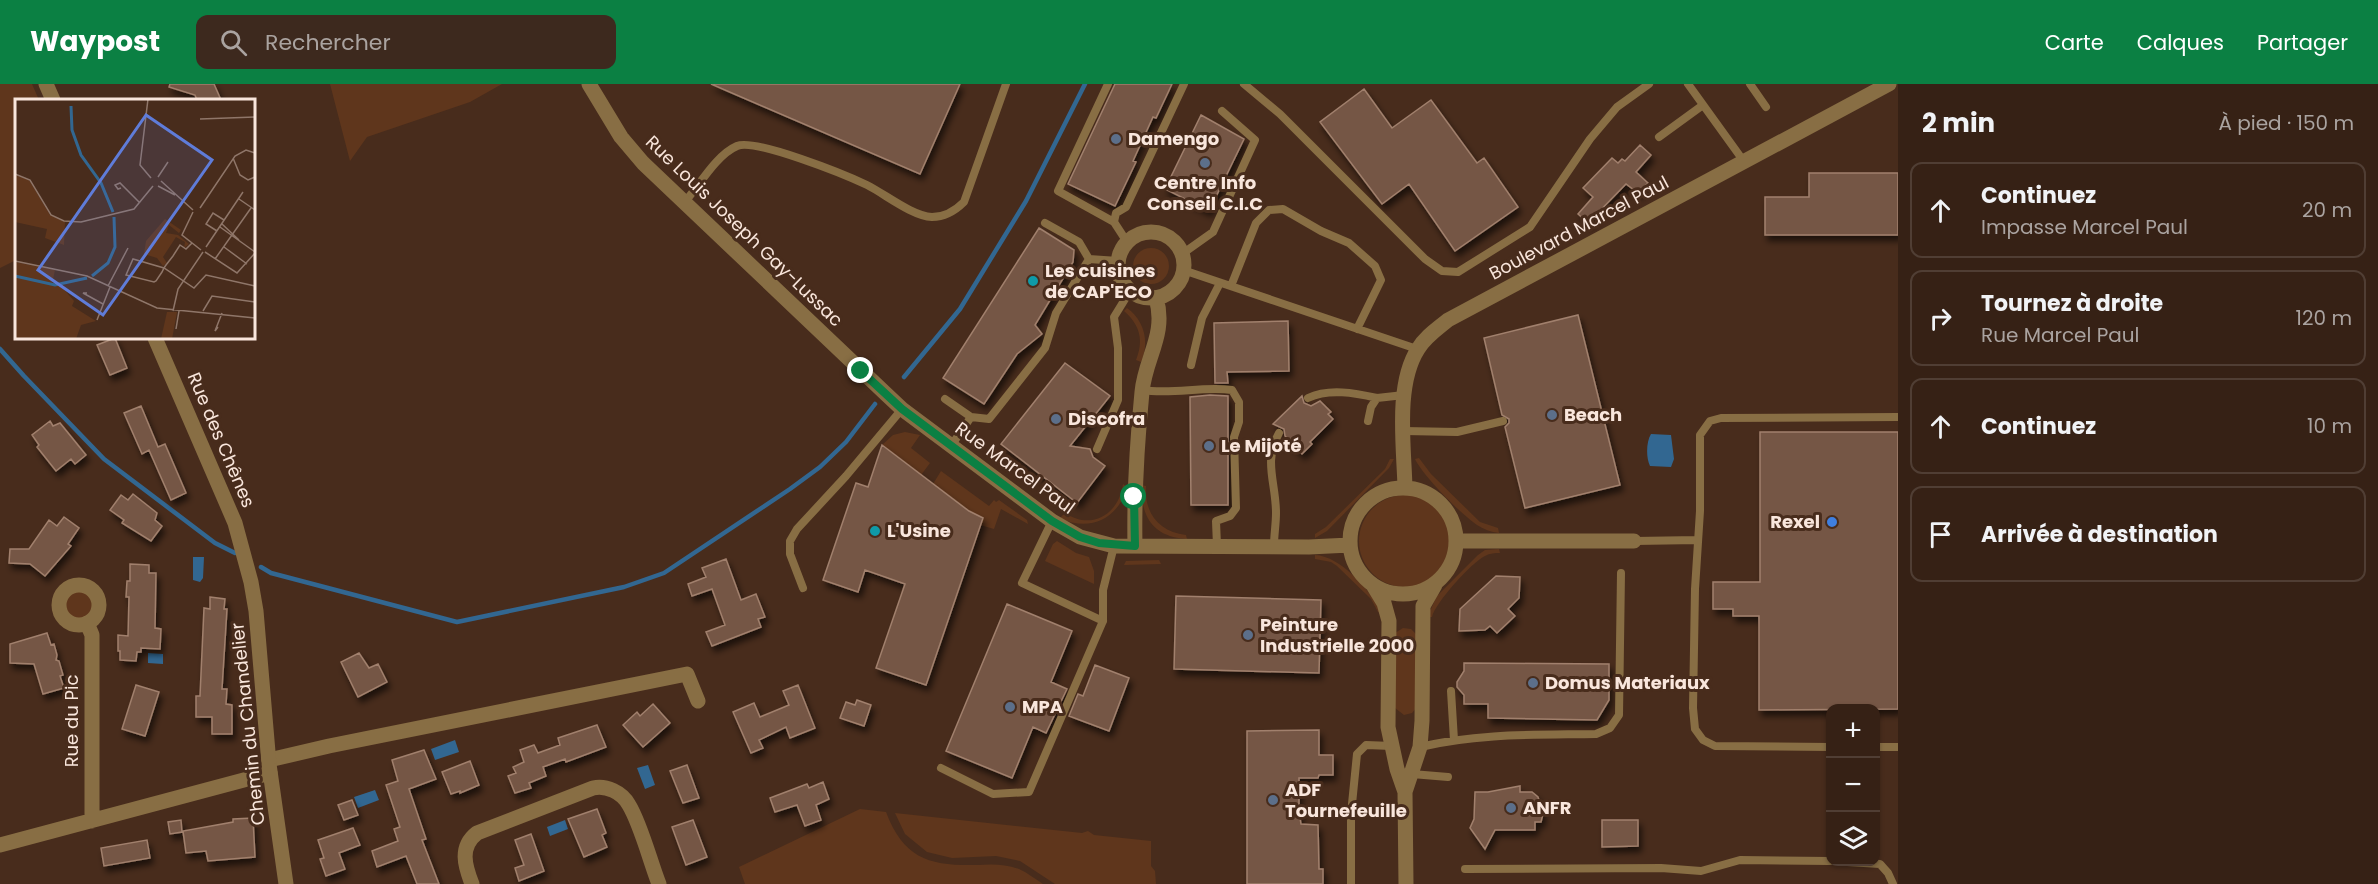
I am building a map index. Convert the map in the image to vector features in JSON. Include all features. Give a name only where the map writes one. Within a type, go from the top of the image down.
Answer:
[{"type":"street","points":[[46,84],[53,99]]},
{"type":"street","name":"Rue Louis Joseph Gay-Lussac","points":[[588,84],[631,150],[886,394]]},
{"type":"street","name":"Boulevard Marcel Paul","points":[[1405,488],[1404,395],[1407,375],[1425,338],[1448,320],[1889,84]]},
{"type":"street","points":[[1156,232],[1167,237],[1176,244],[1182,254],[1183,270],[1176,287],[1156,298],[1144,298],[1130,291],[1119,276],[1119,254],[1127,242],[1145,233],[1156,232]]},
{"type":"street","points":[[1135,546],[1134,497],[1142,390],[1145,370],[1160,332],[1160,315],[1156,298]]},
{"type":"street","name":"Rue des Chênes","points":[[155,339],[236,523],[245,560]]},
{"type":"street","name":"Rue Marcel Paul","points":[[886,394],[902,409],[1052,521],[1080,537],[1114,546],[1350,545]]},
{"type":"street","points":[[1406,792],[1420,747],[1423,606],[1454,558],[1457,541],[1454,525],[1447,510],[1435,499],[1421,491],[1405,488],[1387,490],[1371,498],[1355,519],[1350,545],[1353,560],[1384,603],[1389,621],[1388,727],[1406,792],[1406,884]]},
{"type":"street","points":[[1457,541],[1634,541]]},
{"type":"street","name":"Chemin du Chandelier","points":[[245,560],[256,611],[269,767],[286,884]]},
{"type":"street","points":[[1373,585],[1388,592],[1404,595],[1420,592],[1435,585]]},
{"type":"street","name":"Rue du Pic","points":[[87,623],[92,635],[92,820]]},
{"type":"street","points":[[0,845],[92,820],[341,744],[687,674],[698,701]]},
{"type":"street","points":[[1392,746],[1420,747]]},
{"type":"street","points":[[472,884],[465,865],[464,854],[469,841],[477,832],[602,787],[617,792],[629,805],[659,884]]},
{"type":"lane","points":[[684,203],[726,153],[739,145],[748,145],[833,170],[868,185],[914,211],[930,217],[943,216],[956,210],[964,202],[1006,84]]},
{"type":"lane","points":[[1108,84],[1058,191],[1114,222],[1127,242]]},
{"type":"lane","points":[[1114,222],[1116,213],[1126,207],[1184,84]]},
{"type":"lane","points":[[1244,84],[1280,114],[1425,259],[1442,272],[1458,272],[1530,227],[1590,140],[1617,107],[1649,84]]},
{"type":"lane","points":[[1688,84],[1745,163]]},
{"type":"lane","points":[[1750,84],[1766,107]]},
{"type":"lane","points":[[1659,137],[1703,105]]},
{"type":"lane","points":[[1182,254],[1213,232],[1255,140],[1222,111]]},
{"type":"lane","points":[[1231,286],[1256,223],[1269,210],[1283,209],[1321,231],[1349,243],[1375,266],[1381,280],[1357,329]]},
{"type":"lane","points":[[1046,223],[1079,242],[1089,259]]},
{"type":"lane","points":[[1089,259],[1118,261]]},
{"type":"lane","points":[[945,399],[971,417],[989,419],[1044,348],[1056,313],[1089,259]]},
{"type":"lane","points":[[1183,270],[1418,349]]},
{"type":"lane","points":[[1191,365],[1202,318],[1220,283]]},
{"type":"lane","points":[[1097,449],[1118,400],[1118,348],[1114,317],[1130,291]]},
{"type":"lane","points":[[1142,390],[1158,393],[1216,388],[1232,390],[1239,402],[1239,422],[1234,437],[1236,508],[1230,516],[1216,520],[1217,546]]},
{"type":"lane","points":[[1308,398],[1317,393],[1344,393],[1377,398],[1404,395]]},
{"type":"lane","points":[[1368,421],[1371,406],[1377,398]]},
{"type":"lane","points":[[803,588],[789,554],[790,541],[797,529],[846,476],[902,409]]},
{"type":"lane","points":[[951,446],[971,417]]},
{"type":"lane","points":[[1826,747],[1715,746],[1703,740],[1695,729],[1693,708],[1700,435],[1710,421],[1721,418],[1898,417]]},
{"type":"lane","points":[[1404,431],[1457,432],[1503,421]]},
{"type":"lane","points":[[1274,546],[1276,511],[1271,477],[1271,448],[1279,433]]},
{"type":"lane","points":[[1052,521],[1022,583],[1103,621]]},
{"type":"lane","points":[[1634,541],[1698,540]]},
{"type":"lane","points":[[941,768],[993,794],[1029,792],[1103,621],[1103,590],[1114,546]]},
{"type":"lane","points":[[1420,747],[1488,736],[1596,734],[1610,728],[1619,715],[1621,573]]},
{"type":"lane","points":[[1451,691],[1454,740]]},
{"type":"lane","points":[[1351,884],[1351,814],[1357,754],[1366,745],[1392,746]]},
{"type":"lane","points":[[1880,747],[1898,747]]},
{"type":"lane","points":[[1412,774],[1448,777]]},
{"type":"lane","points":[[1465,868],[1661,868],[1701,871],[1740,860],[1826,861]]},
{"type":"lane","points":[[1880,864],[1888,873],[1893,884]]},
{"type":"shaded area","points":[[0,84],[32,84],[39,99],[15,99],[15,260],[0,268]]},
{"type":"shaded area","points":[[330,84],[502,84],[470,102],[367,137],[350,161]]},
{"type":"shaded area","points":[[1151,248],[1164,253],[1169,266],[1164,279],[1151,284],[1138,279],[1133,266],[1138,253]]},
{"type":"shaded area","points":[[1127,308],[1138,319],[1144,332],[1145,347],[1141,362],[1136,360],[1140,346],[1139,333],[1134,322],[1124,311]]},
{"type":"shaded area","points":[[905,432],[920,435],[911,448],[930,463],[921,475],[882,445],[893,435]]},
{"type":"shaded area","points":[[1419,458],[1431,474],[1480,522],[1498,528],[1499,533],[1479,526],[1461,512],[1419,466],[1415,459]]},
{"type":"shaded area","points":[[1390,459],[1394,459],[1389,468],[1327,531],[1315,538],[1315,534],[1326,527],[1385,469]]},
{"type":"shaded area","points":[[941,471],[989,506],[994,500],[996,502],[999,500],[1027,520],[1028,524],[1001,509],[994,529],[980,525],[933,484]]},
{"type":"shaded area","points":[[1123,484],[1127,487],[1123,498],[1117,507],[1102,520],[1082,524],[1060,518],[1065,513],[1085,520],[1094,520],[1103,516],[1116,504]]},
{"type":"shaded area","points":[[1141,485],[1146,486],[1148,505],[1155,520],[1168,530],[1186,535],[1187,539],[1165,534],[1151,523],[1143,507]]},
{"type":"shaded area","points":[[1405,495],[1423,498],[1438,508],[1448,523],[1451,541],[1448,559],[1438,574],[1423,584],[1405,587],[1387,584],[1372,574],[1362,559],[1359,541],[1362,523],[1372,508],[1387,498]]},
{"type":"shaded area","points":[[1057,541],[1076,553],[1089,557],[1094,571],[1094,584],[1045,561],[1053,544]]},
{"type":"shaded area","points":[[1499,549],[1500,553],[1487,555],[1472,566],[1447,593],[1432,617],[1427,617],[1437,596],[1478,555],[1485,550]]},
{"type":"shaded area","points":[[1315,555],[1335,561],[1345,568],[1363,585],[1382,613],[1378,612],[1371,599],[1337,566],[1331,562],[1315,559]]},
{"type":"shaded area","points":[[1159,560],[1161,564],[1124,565],[1126,561]]},
{"type":"shaded area","points":[[79,591],[89,595],[93,605],[89,615],[79,619],[69,615],[65,605],[69,595]]},
{"type":"shaded area","points":[[1403,628],[1411,629],[1417,635],[1417,707],[1412,713],[1404,715],[1395,708],[1395,633]]},
{"type":"shaded area","points":[[860,809],[886,812],[901,841],[921,857],[946,864],[1009,866],[1019,869],[1043,884],[745,884],[739,867]]},
{"type":"shaded area","points":[[895,813],[1082,833],[1088,831],[1094,835],[1151,841],[1151,866],[1155,871],[1156,884],[1055,884],[1020,861],[996,856],[952,858],[927,852],[905,834]]},
{"type":"water","points":[[1651,434],[1671,435],[1674,459],[1671,467],[1650,466],[1647,450]]},
{"type":"water","points":[[193,557],[204,557],[203,578],[200,582],[193,580]]},
{"type":"water","points":[[148,653],[163,654],[163,664],[148,663]]},
{"type":"water","points":[[455,740],[459,752],[435,760],[431,749]]},
{"type":"water","points":[[648,765],[655,785],[645,789],[637,768]]},
{"type":"water","points":[[375,790],[379,800],[358,808],[354,797]]},
{"type":"water","points":[[565,820],[568,829],[550,836],[547,827]]},
{"type":"building","points":[[170,84],[214,84],[221,99],[197,99],[195,95],[169,87]]},
{"type":"building","points":[[711,84],[960,84],[920,174]]},
{"type":"building","name":"Damengo","points":[[1115,84],[1172,84],[1156,118],[1153,117],[1133,161],[1136,162],[1115,206],[1068,184]]},
{"type":"building","points":[[1364,89],[1392,128],[1431,100],[1477,163],[1484,158],[1518,207],[1455,251],[1409,184],[1382,204],[1320,122]]},
{"type":"building","name":"Centre Info Conseil C.I.C","points":[[1201,115],[1244,139],[1209,211],[1165,189]]},
{"type":"building","points":[[1640,145],[1651,155],[1636,172],[1648,183],[1638,193],[1626,184],[1588,223],[1578,214],[1593,197],[1583,188],[1612,158],[1618,163],[1622,159],[1625,161]]},
{"type":"building","points":[[1809,173],[1898,173],[1898,235],[1765,235],[1765,197],[1809,197]]},
{"type":"building","points":[[1039,228],[1074,250],[1073,262],[1035,325],[1042,334],[1017,354],[984,404],[943,378]]},
{"type":"building","name":"Beach","points":[[1578,315],[1620,485],[1525,508],[1505,427],[1509,419],[1502,415],[1484,338]]},
{"type":"building","points":[[1288,321],[1289,371],[1227,372],[1228,383],[1215,383],[1214,323]]},
{"type":"building","points":[[115,339],[127,368],[110,375],[97,345]]},
{"type":"building","name":"Discofra","points":[[1065,363],[1110,396],[1070,446],[1090,449],[1093,457],[1105,466],[1077,503],[1001,444]]},
{"type":"building","name":"Le Mijoté","points":[[1228,396],[1228,505],[1191,505],[1190,397]]},
{"type":"building","points":[[1302,396],[1304,403],[1311,406],[1320,401],[1331,412],[1328,414],[1333,419],[1310,442],[1312,444],[1302,454],[1285,436],[1284,429],[1273,424]]},
{"type":"building","points":[[141,406],[158,447],[165,444],[186,493],[171,500],[149,450],[142,454],[124,413]]},
{"type":"building","points":[[50,421],[53,426],[60,423],[86,455],[75,464],[71,459],[56,471],[37,447],[39,445],[32,435]]},
{"type":"building","name":"Rexel","points":[[1760,432],[1898,432],[1898,709],[1880,709],[1880,704],[1826,704],[1826,710],[1759,710],[1759,616],[1733,616],[1733,609],[1713,609],[1713,582],[1760,582]]},
{"type":"building","points":[[882,445],[969,511],[983,518],[926,685],[876,668],[905,584],[865,570],[858,592],[823,580],[856,483],[868,487]]},
{"type":"building","points":[[133,494],[157,513],[155,520],[162,526],[151,541],[122,523],[124,520],[110,510],[121,495],[128,500]]},
{"type":"building","points":[[64,517],[79,528],[68,544],[71,546],[45,576],[30,564],[9,563],[10,549],[29,549],[49,520],[57,526]]},
{"type":"building","points":[[726,559],[741,600],[756,594],[765,617],[758,619],[761,627],[712,646],[706,632],[725,625],[712,589],[692,596],[688,584],[706,577],[702,568]]},
{"type":"building","points":[[130,564],[149,565],[149,573],[156,573],[155,628],[161,629],[160,649],[141,648],[141,652],[137,652],[136,661],[120,660],[120,651],[118,651],[118,635],[128,636],[129,597],[126,597],[127,581],[130,581]]},
{"type":"building","points":[[1496,576],[1520,577],[1519,598],[1508,609],[1515,616],[1497,633],[1490,626],[1485,630],[1459,631],[1460,609]]},
{"type":"building","name":"Peinture Industrielle 2000","points":[[1176,596],[1321,600],[1319,673],[1174,669]]},
{"type":"building","points":[[210,597],[225,599],[224,609],[227,609],[222,689],[227,689],[226,704],[232,705],[232,734],[212,734],[212,717],[196,717],[196,696],[200,696],[204,608],[210,609]]},
{"type":"building","name":"MPA","points":[[1007,604],[1072,631],[1051,682],[1067,689],[1046,733],[1033,727],[1012,778],[946,751]]},
{"type":"building","points":[[47,633],[51,645],[54,644],[56,660],[59,661],[63,675],[60,676],[64,688],[43,694],[34,664],[10,663],[10,644]]},
{"type":"building","points":[[359,653],[369,668],[378,664],[387,682],[358,697],[341,662]]},
{"type":"building","name":"Domus Materiaux","points":[[1464,663],[1609,664],[1609,700],[1597,720],[1488,718],[1488,704],[1464,704],[1464,695],[1457,687],[1457,682],[1464,671]]},
{"type":"building","points":[[1095,665],[1129,678],[1109,731],[1069,716],[1078,694],[1083,696]]},
{"type":"building","points":[[136,685],[159,692],[145,736],[122,729]]},
{"type":"building","points":[[798,685],[815,728],[790,738],[786,727],[759,740],[763,748],[751,753],[733,712],[754,703],[760,717],[789,705],[783,691]]},
{"type":"building","points":[[857,700],[871,705],[864,726],[840,718],[846,702],[855,705]]},
{"type":"building","points":[[653,704],[670,723],[643,747],[623,725],[637,712],[640,716]]},
{"type":"building","points":[[597,725],[606,747],[566,762],[565,759],[543,767],[546,776],[529,783],[531,788],[515,793],[508,776],[516,773],[513,767],[524,762],[520,750],[534,745],[538,753],[560,745],[558,738]]},
{"type":"building","name":"ADF Tournefeuille","points":[[1319,730],[1319,755],[1333,755],[1333,775],[1299,778],[1299,811],[1301,824],[1318,825],[1319,869],[1323,869],[1323,884],[1247,884],[1247,731]]},
{"type":"building","points":[[424,750],[436,779],[409,789],[426,839],[422,840],[439,884],[417,884],[406,856],[377,867],[372,851],[398,841],[394,829],[400,827],[386,785],[398,781],[392,760]]},
{"type":"building","points":[[470,761],[479,785],[460,793],[460,791],[451,794],[442,772]]},
{"type":"building","points":[[687,765],[699,798],[683,803],[670,771]]},
{"type":"building","points":[[823,782],[829,799],[816,805],[821,820],[805,826],[797,805],[775,812],[770,798],[807,784],[809,788]]},
{"type":"building","points":[[1520,786],[1520,792],[1532,792],[1538,797],[1543,814],[1541,822],[1535,822],[1535,830],[1495,830],[1485,849],[1470,828],[1474,819],[1475,792]]},
{"type":"building","points":[[352,800],[358,815],[344,820],[338,805]]},
{"type":"building","points":[[597,809],[606,833],[602,835],[607,847],[584,857],[568,819]]},
{"type":"building","points":[[253,818],[255,857],[208,861],[206,851],[186,853],[183,831],[233,822],[233,819]]},
{"type":"building","points":[[181,820],[182,832],[170,834],[168,822]]},
{"type":"building","points":[[693,820],[707,857],[686,865],[672,827]]},
{"type":"building","points":[[1602,820],[1638,820],[1638,846],[1602,847]]},
{"type":"building","points":[[353,828],[360,845],[339,853],[345,869],[326,876],[320,859],[324,858],[318,840]]},
{"type":"building","points":[[531,834],[544,871],[519,881],[515,868],[524,865],[515,840]]},
{"type":"building","points":[[147,840],[150,858],[104,866],[101,848]]},
{"type":"waterway","points":[[904,377],[960,309],[1026,201],[1085,84]]},
{"type":"waterway","points":[[0,349],[104,459],[215,543],[235,553]]},
{"type":"waterway","points":[[261,567],[271,573],[457,622],[624,587],[664,573],[790,489],[820,467],[846,442],[875,404]]},
{"type":"place","name":"Damengo","points":[[1116,139]]},
{"type":"place","name":"Centre Info Conseil C.I.C","points":[[1205,163]]},
{"type":"place","name":"Les cuisines de CAP'ECO","points":[[1033,281]]},
{"type":"place","name":"Beach","points":[[1552,415]]},
{"type":"place","name":"Discofra","points":[[1056,419]]},
{"type":"place","name":"Le Mijoté","points":[[1209,446]]},
{"type":"place","name":"Rexel","points":[[1832,522]]},
{"type":"place","name":"L'Usine","points":[[875,531]]},
{"type":"place","name":"Peinture Industrielle 2000","points":[[1248,635]]},
{"type":"place","name":"Domus Materiaux","points":[[1533,683]]},
{"type":"place","name":"MPA","points":[[1010,707]]},
{"type":"place","name":"ADF Tournefeuille","points":[[1273,800]]},
{"type":"place","name":"ANFR","points":[[1511,808]]},
{"type":"route","points":[[861,371],[902,409],[1052,521],[1080,537],[1114,546],[1135,546],[1134,497]]}]
